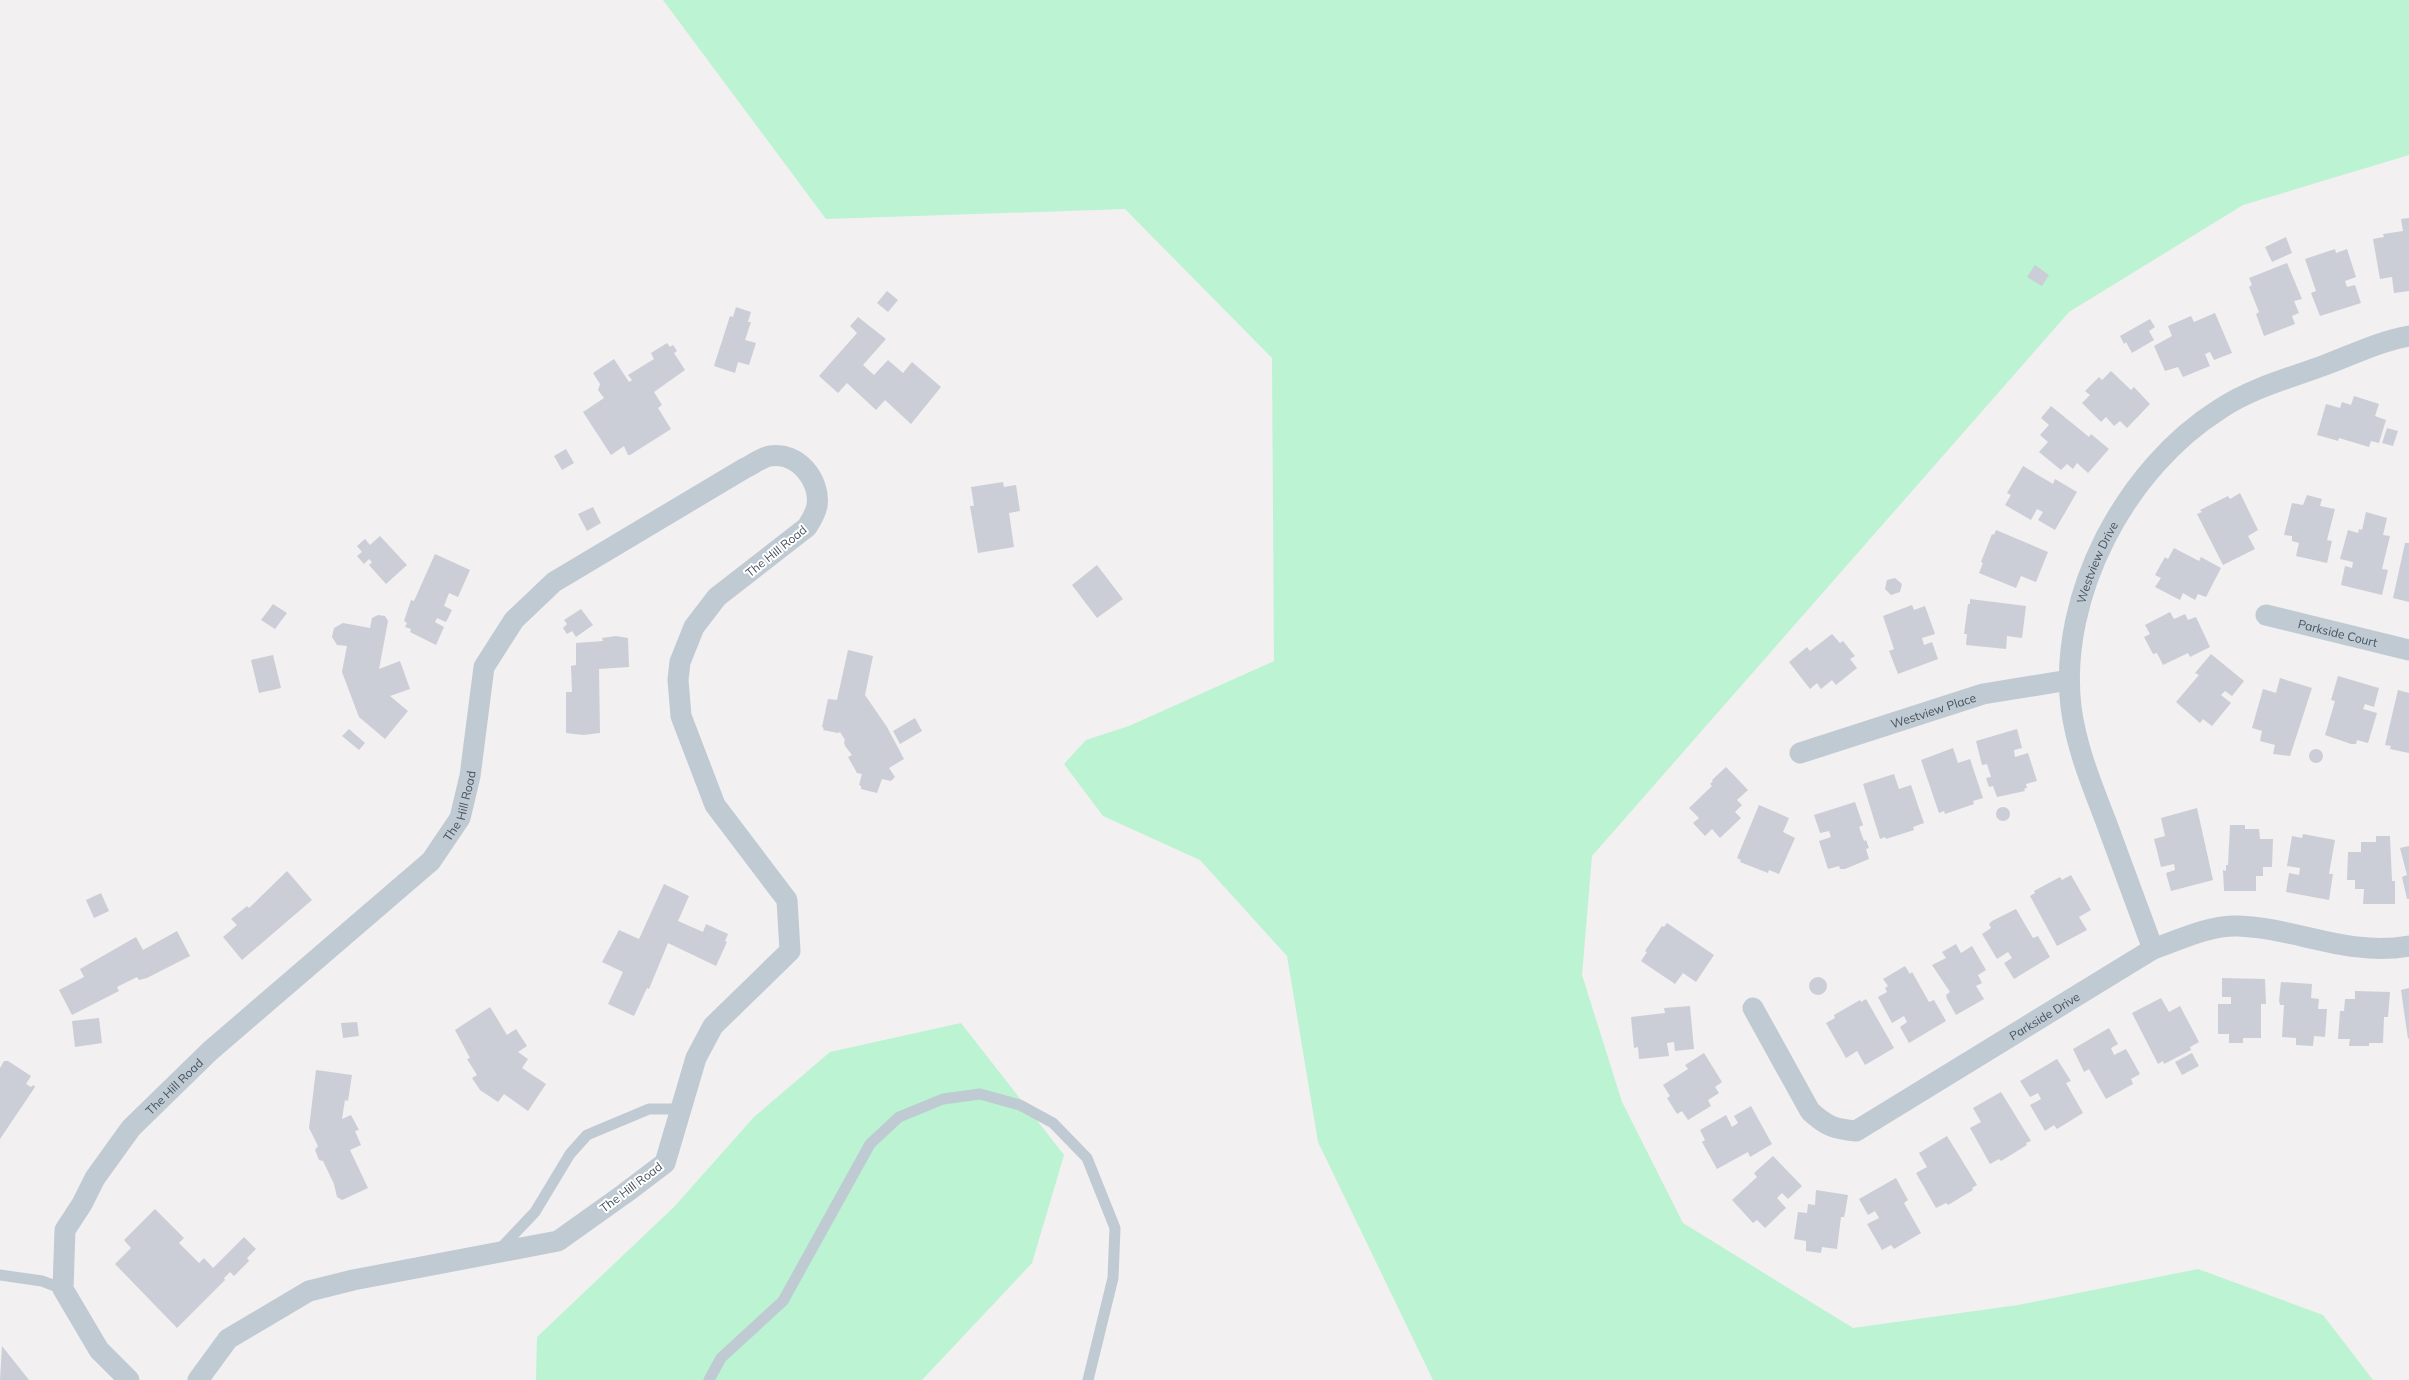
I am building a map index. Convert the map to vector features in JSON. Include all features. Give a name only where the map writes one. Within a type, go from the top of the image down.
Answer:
[{"type":"street","name":"Westview Drive","points":[[2153,949],[2075,733],[2069,680],[2075,622],[2083,595],[2104,543],[2130,495],[2164,453],[2202,421],[2240,397],[2409,336]]},
{"type":"street","name":"The Hill Road","points":[[63,1289],[65,1230],[82,1204],[95,1178],[131,1128],[210,1051],[431,860],[460,818],[470,776],[484,666],[514,620],[554,582],[745,468],[769,456],[780,456],[802,465],[815,484],[818,495],[813,518],[807,527],[717,597],[704,611],[694,627],[683,653],[678,680],[678,698],[686,734],[715,805],[787,900],[790,951],[713,1026],[696,1058],[679,1109],[665,1163],[558,1241],[353,1280],[310,1291],[228,1339],[198,1380]]},
{"type":"street","name":"Parkside Court","points":[[2266,615],[2409,650]]},
{"type":"street","name":"Westview Place","points":[[1800,753],[1983,694],[2069,680]]},
{"type":"street","name":"Parkside Drive","points":[[1753,1008],[1810,1111],[1821,1122],[1835,1129],[1856,1131],[2153,949],[2206,930],[2236,926],[2371,950],[2409,946]]},
{"type":"street","points":[[63,1289],[99,1350],[129,1380]]},
{"type":"lane","points":[[709,1380],[721,1358],[783,1301],[870,1144],[899,1117],[943,1099],[980,1094],[1020,1105],[1053,1123],[1086,1158],[1115,1228],[1113,1278],[1088,1380]]},
{"type":"lane","points":[[497,1252],[535,1212],[570,1154],[587,1135],[649,1110],[679,1109]]},
{"type":"lane","points":[[0,1275],[42,1282],[63,1289]]},
{"type":"green space","points":[[663,0],[2409,0],[2409,155],[2243,205],[2069,312],[1592,856],[1582,975],[1622,1102],[1683,1223],[1853,1328],[2018,1305],[2198,1269],[2323,1315],[2373,1380],[1433,1380],[1318,1142],[1287,956],[1200,860],[1103,816],[1064,764],[1086,740],[1129,726],[1274,661],[1272,358],[1125,209],[826,219]]},
{"type":"green space","points":[[961,1023],[1064,1155],[1032,1263],[922,1380],[536,1380],[537,1337],[674,1207],[754,1117],[830,1052]]},
{"type":"building","points":[[2409,218],[2409,291],[2394,293],[2392,277],[2380,279],[2373,239],[2384,237],[2383,234],[2403,231],[2401,219]]},
{"type":"building","points":[[2286,237],[2292,253],[2272,262],[2265,247]]},
{"type":"building","points":[[2335,249],[2336,253],[2347,249],[2356,277],[2345,281],[2347,287],[2355,285],[2361,303],[2320,316],[2311,293],[2316,291],[2305,259]]},
{"type":"building","points":[[2287,263],[2302,299],[2294,301],[2299,313],[2292,316],[2295,324],[2264,336],[2256,314],[2259,312],[2249,287],[2252,285],[2249,278]]},
{"type":"building","points":[[2035,265],[2049,275],[2042,286],[2027,277]]},
{"type":"building","points":[[887,291],[898,300],[888,312],[877,303]]},
{"type":"building","points":[[736,307],[751,312],[748,322],[751,322],[745,340],[756,343],[749,365],[738,362],[735,373],[714,366],[730,316],[733,317]]},
{"type":"building","points":[[2215,313],[2232,353],[2214,360],[2210,352],[2205,354],[2210,366],[2183,377],[2178,367],[2165,371],[2154,346],[2172,336],[2168,326],[2191,316],[2194,322]]},
{"type":"building","points":[[858,317],[886,339],[863,365],[874,375],[888,360],[903,373],[912,362],[941,387],[911,424],[885,400],[876,410],[847,383],[838,393],[819,376],[857,333],[850,326]]},
{"type":"building","points":[[2150,319],[2155,327],[2149,331],[2154,340],[2132,353],[2120,336]]},
{"type":"building","points":[[667,343],[670,347],[673,345],[677,351],[674,353],[685,370],[654,392],[662,405],[658,408],[671,429],[630,455],[628,455],[624,446],[611,455],[583,412],[604,398],[598,390],[600,384],[593,373],[614,359],[629,382],[632,380],[628,375],[654,359],[651,353]]},
{"type":"building","points":[[2111,371],[2131,390],[2134,387],[2150,404],[2127,428],[2120,421],[2114,426],[2106,417],[2101,422],[2082,403],[2090,395],[2085,391],[2099,377],[2102,380]]},
{"type":"building","points":[[2354,396],[2379,404],[2375,416],[2386,420],[2379,443],[2371,441],[2369,447],[2339,438],[2338,441],[2317,435],[2326,404],[2340,408],[2342,402],[2351,405]]},
{"type":"building","points":[[2051,406],[2089,437],[2091,434],[2109,449],[2088,473],[2077,463],[2073,469],[2067,464],[2061,470],[2039,452],[2048,442],[2040,435],[2049,425],[2041,418]]},
{"type":"building","points":[[2387,428],[2398,431],[2393,446],[2382,443]]},
{"type":"building","points":[[566,449],[574,463],[562,470],[554,456]]},
{"type":"building","points":[[2023,466],[2053,484],[2055,479],[2077,492],[2055,530],[2038,520],[2043,512],[2037,509],[2031,520],[2005,505],[2011,495],[2007,493]]},
{"type":"building","points":[[1003,482],[1004,487],[1016,485],[1020,511],[1009,513],[1014,547],[978,553],[970,506],[974,506],[971,487]]},
{"type":"building","points":[[2240,493],[2258,530],[2248,536],[2255,549],[2223,565],[2197,514],[2202,512],[2200,510],[2228,496],[2230,499]]},
{"type":"building","points":[[2307,495],[2322,499],[2320,506],[2335,509],[2327,540],[2332,541],[2327,563],[2296,556],[2299,543],[2292,541],[2292,536],[2284,535],[2292,503],[2303,505]]},
{"type":"building","points":[[593,507],[601,523],[587,531],[578,514]]},
{"type":"building","points":[[2366,512],[2387,518],[2383,535],[2390,536],[2382,569],[2388,570],[2382,595],[2341,585],[2345,566],[2352,568],[2353,562],[2340,559],[2348,530],[2358,533],[2359,529],[2362,530]]},
{"type":"building","points":[[1996,530],[2048,552],[2036,582],[2021,576],[2016,588],[1979,573],[1983,563],[1981,562],[1992,534],[1994,535]]},
{"type":"building","points":[[380,536],[407,565],[386,584],[369,565],[372,562],[369,559],[364,564],[357,556],[362,552],[357,546],[365,539],[370,545]]},
{"type":"building","points":[[2405,543],[2409,543],[2409,602],[2393,598]]},
{"type":"building","points":[[2174,548],[2199,561],[2201,557],[2221,568],[2206,597],[2198,594],[2195,600],[2183,593],[2180,600],[2155,587],[2161,578],[2155,575],[2165,557],[2168,559]]},
{"type":"building","points":[[435,554],[470,570],[458,597],[449,593],[444,606],[452,610],[446,622],[437,618],[435,622],[444,627],[436,645],[410,632],[411,629],[405,627],[407,623],[404,621],[411,600],[414,601]]},
{"type":"building","points":[[1097,565],[1123,599],[1097,618],[1072,585]]},
{"type":"building","points":[[1895,578],[1902,584],[1900,592],[1891,595],[1885,589],[1887,580]]},
{"type":"building","points":[[1970,599],[2026,606],[2022,638],[2007,636],[2006,649],[1966,645],[1967,634],[1964,634]]},
{"type":"building","points":[[273,604],[287,613],[275,629],[261,620]]},
{"type":"building","points":[[1912,605],[1914,610],[1925,606],[1935,634],[1922,638],[1924,645],[1932,642],[1938,659],[1898,674],[1889,651],[1894,649],[1883,616]]},
{"type":"building","points":[[581,609],[593,625],[576,637],[572,631],[567,634],[563,628],[567,624],[564,620]]},
{"type":"building","points":[[2170,612],[2174,619],[2185,614],[2188,620],[2196,617],[2210,647],[2190,657],[2188,653],[2163,665],[2157,653],[2153,654],[2144,637],[2150,634],[2145,625]]},
{"type":"building","points":[[378,615],[385,616],[388,621],[379,669],[400,661],[410,689],[390,696],[408,711],[385,739],[359,717],[342,672],[347,646],[337,645],[332,637],[334,628],[343,623],[370,628],[372,618]]},
{"type":"building","points":[[1832,634],[1840,643],[1843,641],[1855,656],[1850,659],[1857,668],[1836,685],[1832,680],[1821,689],[1817,683],[1810,689],[1789,662],[1807,647],[1810,651]]},
{"type":"building","points":[[616,636],[628,638],[629,667],[599,669],[600,733],[583,735],[566,733],[566,692],[572,692],[571,666],[576,665],[576,643],[603,641],[602,638]]},
{"type":"building","points":[[848,650],[873,656],[865,695],[887,727],[904,759],[889,768],[895,777],[891,781],[882,779],[877,793],[861,789],[859,785],[862,774],[857,773],[848,757],[852,755],[845,746],[845,740],[840,732],[823,730],[824,728],[822,727],[828,699],[837,700]]},
{"type":"building","points":[[2211,654],[2244,681],[2232,696],[2225,691],[2221,695],[2231,703],[2212,726],[2203,719],[2200,723],[2176,702],[2199,675],[2195,673]]},
{"type":"building","points":[[273,655],[281,688],[259,693],[251,660]]},
{"type":"building","points":[[2338,676],[2379,688],[2374,707],[2365,704],[2363,709],[2377,713],[2368,743],[2357,740],[2356,744],[2351,744],[2325,735],[2335,701],[2331,700]]},
{"type":"building","points":[[2280,678],[2312,688],[2290,756],[2273,754],[2275,745],[2260,741],[2262,731],[2252,728],[2263,689],[2276,693]]},
{"type":"building","points":[[2398,690],[2409,693],[2409,753],[2390,749],[2391,746],[2385,745]]},
{"type":"building","points":[[915,718],[922,731],[900,744],[893,731]]},
{"type":"building","points":[[349,729],[365,743],[359,750],[342,736]]},
{"type":"building","points":[[2017,729],[2022,748],[2014,750],[2015,757],[2028,753],[2037,781],[2026,784],[2027,788],[2024,789],[2025,791],[1997,797],[1993,786],[1989,787],[1986,778],[1991,777],[1987,764],[1982,765],[1976,741]]},
{"type":"building","points":[[1953,748],[1958,763],[1970,759],[1983,798],[1973,801],[1974,804],[1945,814],[1944,811],[1939,813],[1921,760]]},
{"type":"building","points":[[2313,749],[2319,749],[2323,756],[2319,763],[2313,763],[2309,759],[2309,753]]},
{"type":"building","points":[[1726,767],[1748,790],[1737,800],[1742,805],[1735,812],[1741,818],[1720,838],[1712,829],[1705,836],[1693,823],[1699,818],[1689,808],[1712,786],[1710,784],[1712,780]]},
{"type":"building","points":[[1894,774],[1899,789],[1911,785],[1924,823],[1913,827],[1914,830],[1886,839],[1885,837],[1880,839],[1863,784]]},
{"type":"building","points":[[1855,802],[1863,825],[1859,827],[1864,841],[1866,840],[1869,848],[1866,849],[1869,859],[1845,869],[1840,869],[1839,866],[1828,869],[1819,841],[1831,837],[1829,831],[1820,833],[1814,815]]},
{"type":"building","points":[[1759,805],[1789,818],[1783,832],[1795,838],[1779,874],[1769,870],[1768,873],[1740,862],[1741,860],[1737,858]]},
{"type":"building","points":[[2000,807],[2006,807],[2010,814],[2006,821],[2000,821],[1996,817],[1996,811]]},
{"type":"building","points":[[2197,808],[2213,880],[2171,891],[2166,873],[2175,870],[2174,864],[2161,867],[2154,839],[2165,836],[2161,818]]},
{"type":"building","points":[[2230,825],[2245,825],[2245,829],[2259,829],[2260,839],[2273,839],[2272,867],[2263,867],[2263,876],[2256,876],[2256,891],[2224,891],[2223,870],[2226,871],[2226,865],[2228,865]]},
{"type":"building","points":[[2303,834],[2335,840],[2329,874],[2333,874],[2329,900],[2286,892],[2289,873],[2299,875],[2300,868],[2287,866],[2292,836],[2302,838]]},
{"type":"building","points":[[2376,836],[2390,836],[2392,881],[2395,881],[2395,904],[2363,904],[2364,889],[2355,889],[2355,880],[2347,880],[2348,852],[2361,852],[2361,842],[2376,842]]},
{"type":"building","points":[[2409,846],[2409,899],[2407,899],[2402,877],[2407,875],[2400,848]]},
{"type":"building","points":[[287,871],[312,900],[242,960],[223,937],[237,925],[231,919],[247,906],[249,908]]},
{"type":"building","points":[[2071,875],[2091,910],[2079,917],[2087,930],[2057,946],[2030,896],[2035,893],[2034,891],[2060,877],[2062,880]]},
{"type":"building","points":[[664,884],[689,896],[678,921],[703,932],[706,924],[728,934],[725,941],[727,942],[716,966],[668,943],[649,989],[647,988],[634,1016],[608,1004],[623,972],[602,962],[619,930],[639,939]]},
{"type":"building","points":[[101,893],[109,911],[94,918],[86,900]]},
{"type":"building","points":[[2016,909],[2033,938],[2038,936],[2050,957],[2014,979],[2004,963],[2012,958],[2008,952],[1997,959],[1982,934],[1991,928],[1989,924],[1992,921]]},
{"type":"building","points":[[1667,923],[1714,955],[1696,982],[1683,973],[1675,984],[1641,961],[1647,952],[1645,951],[1662,926],[1664,927]]},
{"type":"building","points":[[177,931],[190,956],[147,978],[139,980],[137,977],[117,987],[119,991],[72,1015],[59,990],[84,977],[80,969],[136,937],[143,950]]},
{"type":"building","points":[[1956,944],[1961,953],[1972,946],[1986,970],[1978,975],[1982,983],[1976,986],[1984,999],[1956,1015],[1947,999],[1946,995],[1950,992],[1932,965],[1946,958],[1942,952]]},
{"type":"building","points":[[1905,966],[1910,974],[1912,972],[1929,1002],[1934,1000],[1946,1021],[1909,1043],[1900,1027],[1907,1022],[1904,1016],[1892,1023],[1878,997],[1887,992],[1885,988],[1888,986],[1883,979]]},
{"type":"building","points":[[1818,977],[1824,980],[1827,986],[1824,992],[1818,995],[1812,992],[1809,986],[1812,980]]},
{"type":"building","points":[[2222,978],[2265,979],[2266,1004],[2261,1004],[2261,1038],[2243,1038],[2243,1043],[2229,1043],[2229,1034],[2218,1034],[2218,1004],[2231,1004],[2231,997],[2222,997]]},
{"type":"building","points":[[2281,982],[2312,984],[2311,998],[2319,999],[2318,1009],[2327,1009],[2325,1037],[2314,1036],[2313,1046],[2296,1045],[2296,1038],[2282,1037],[2284,1005],[2280,1005],[2279,1001]]},
{"type":"building","points":[[2409,988],[2409,1038],[2408,1039],[2401,990]]},
{"type":"building","points":[[2355,991],[2390,992],[2388,1017],[2384,1017],[2383,1043],[2369,1043],[2369,1046],[2349,1046],[2350,1039],[2338,1039],[2340,1011],[2344,1011],[2345,999],[2355,999]]},
{"type":"building","points":[[2161,998],[2169,1012],[2180,1006],[2199,1042],[2190,1047],[2191,1050],[2164,1064],[2163,1061],[2158,1064],[2132,1013]]},
{"type":"building","points":[[1866,999],[1894,1048],[1865,1065],[1857,1051],[1846,1058],[1826,1023],[1835,1018],[1834,1015],[1860,1000],[1861,1002]]},
{"type":"building","points":[[1690,1006],[1694,1049],[1675,1051],[1674,1042],[1667,1043],[1669,1056],[1639,1059],[1638,1047],[1634,1048],[1631,1017],[1665,1013],[1664,1008]]},
{"type":"building","points":[[490,1007],[507,1035],[516,1029],[527,1046],[518,1052],[528,1059],[522,1068],[546,1084],[528,1111],[504,1094],[498,1102],[480,1090],[472,1078],[477,1075],[467,1059],[470,1058],[455,1030]]},
{"type":"building","points":[[99,1018],[102,1043],[75,1047],[72,1021]]},
{"type":"building","points":[[357,1022],[359,1036],[343,1038],[341,1023]]},
{"type":"building","points":[[2109,1028],[2118,1044],[2111,1048],[2114,1055],[2126,1049],[2140,1074],[2131,1079],[2133,1084],[2106,1099],[2089,1069],[2084,1072],[2073,1049]]},
{"type":"building","points":[[1704,1053],[1722,1082],[1715,1087],[1719,1093],[1708,1100],[1711,1106],[1688,1120],[1682,1111],[1677,1114],[1667,1098],[1670,1096],[1663,1085],[1688,1069],[1685,1065]]},
{"type":"building","points":[[2192,1053],[2199,1066],[2182,1075],[2175,1062]]},
{"type":"building","points":[[2057,1059],[2071,1081],[2066,1083],[2083,1113],[2057,1129],[2054,1125],[2045,1131],[2030,1105],[2041,1099],[2038,1093],[2030,1097],[2020,1081]]},
{"type":"building","points":[[4,1061],[8,1061],[31,1076],[26,1084],[35,1087],[0,1139],[0,1068]]},
{"type":"building","points":[[316,1070],[352,1075],[348,1101],[345,1100],[342,1119],[351,1115],[359,1130],[355,1131],[361,1145],[350,1150],[368,1188],[342,1200],[337,1197],[334,1184],[323,1161],[319,1160],[315,1150],[318,1146],[309,1128]]},
{"type":"building","points":[[2001,1092],[2031,1141],[2001,1161],[1999,1159],[1990,1164],[1970,1128],[1981,1122],[1973,1108]]},
{"type":"building","points":[[1751,1106],[1772,1144],[1750,1157],[1748,1152],[1717,1169],[1702,1142],[1705,1140],[1700,1130],[1726,1115],[1732,1127],[1738,1123],[1734,1116]]},
{"type":"building","points":[[1947,1136],[1977,1185],[1972,1188],[1973,1190],[1948,1205],[1946,1203],[1936,1208],[1916,1173],[1927,1167],[1919,1153]]},
{"type":"building","points":[[1773,1156],[1802,1186],[1788,1199],[1782,1193],[1777,1198],[1786,1208],[1765,1228],[1757,1220],[1753,1223],[1732,1200],[1757,1177],[1754,1173]]},
{"type":"building","points":[[1896,1178],[1908,1200],[1904,1203],[1921,1233],[1894,1249],[1891,1245],[1882,1250],[1867,1224],[1879,1218],[1875,1211],[1868,1215],[1859,1199]]},
{"type":"building","points":[[1816,1190],[1848,1195],[1844,1217],[1841,1217],[1837,1249],[1822,1247],[1821,1253],[1806,1251],[1806,1241],[1794,1239],[1798,1212],[1807,1213],[1808,1204],[1815,1205]]},
{"type":"building","points":[[155,1209],[184,1238],[179,1243],[199,1263],[204,1258],[213,1268],[244,1237],[256,1249],[247,1258],[249,1261],[234,1276],[230,1272],[224,1278],[225,1280],[177,1328],[115,1264],[131,1248],[124,1240]]},
{"type":"building","points":[[2,1346],[29,1380],[0,1380]]}]
